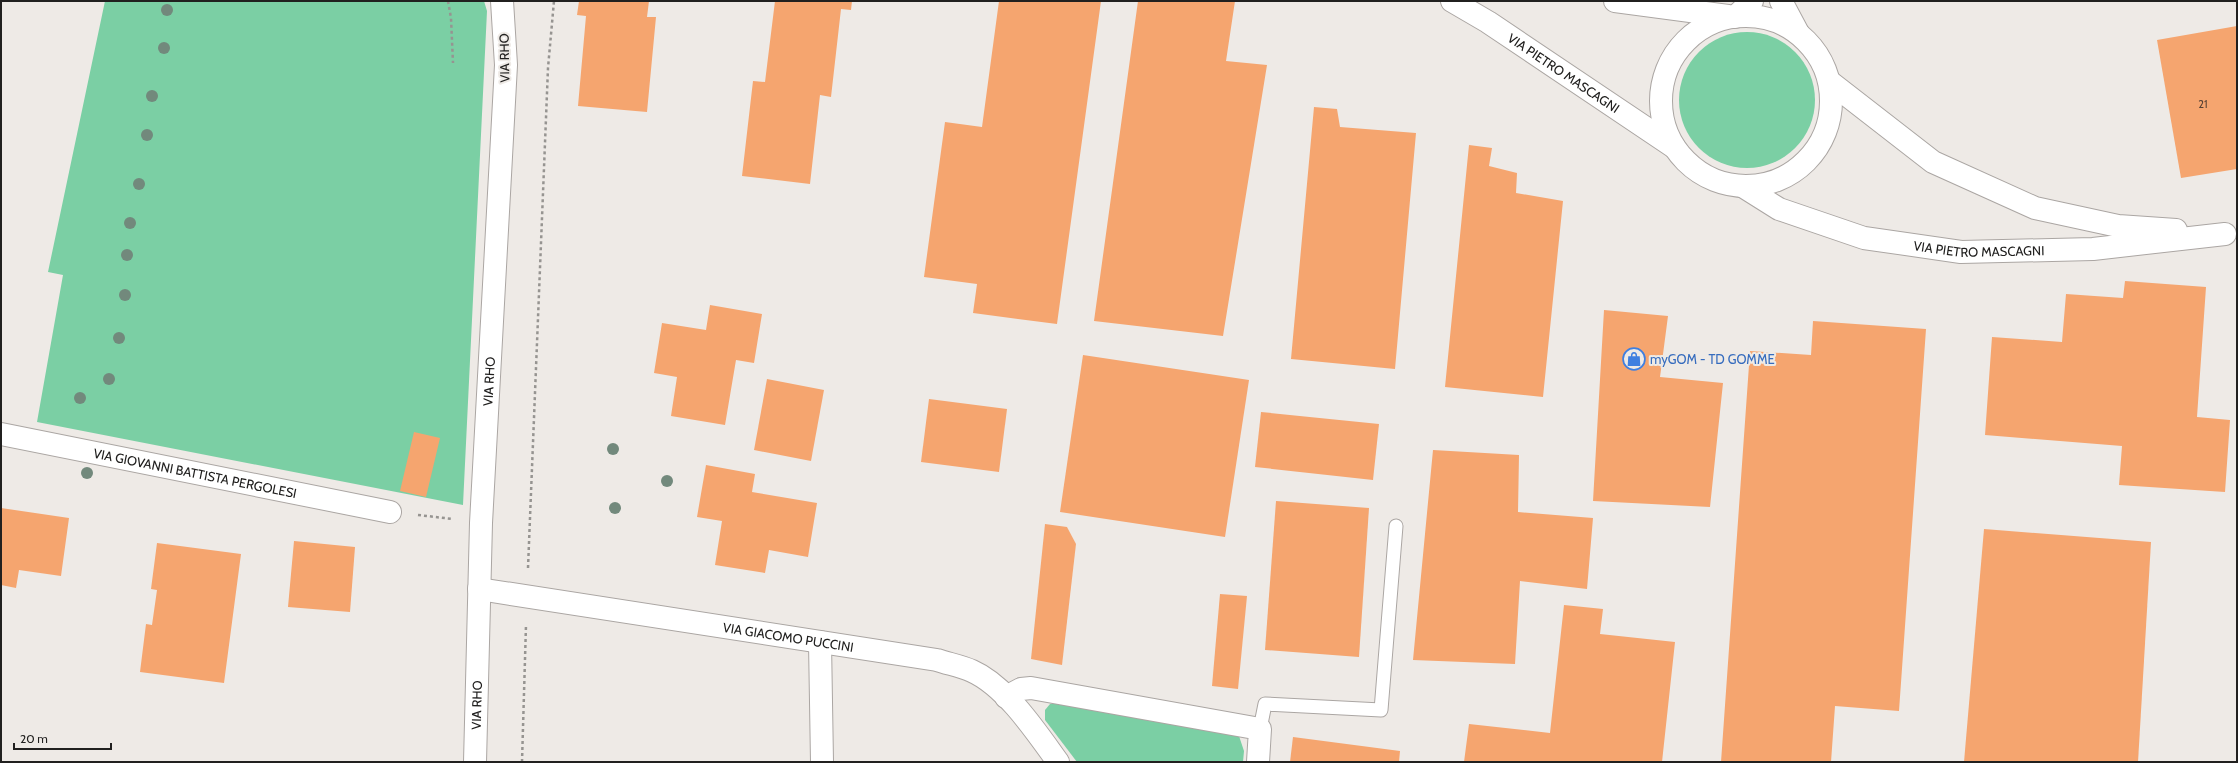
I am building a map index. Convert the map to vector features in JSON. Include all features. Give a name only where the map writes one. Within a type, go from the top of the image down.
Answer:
[{"type":"main road","name":"VIA RHO","points":[[474,762],[481,523],[506,65],[502,1]]},
{"type":"main road","name":"VIA PIETRO MASCAGNI","points":[[1452,1],[1488,22],[1674,147]]},
{"type":"main road","points":[[1615,1],[1735,17],[1757,16],[1772,20],[1798,33],[1812,46],[1819,57],[1830,82],[1832,105],[1827,131],[1814,154],[1794,172],[1771,184],[1744,187],[1717,182],[1692,168],[1674,147],[1662,121],[1661,92],[1668,65],[1684,42],[1707,25],[1735,17],[1752,1]]},
{"type":"main road","points":[[1781,1],[1798,33]]},
{"type":"main road","name":"VIA PIETRO MASCAGNI","points":[[1830,82],[1933,162],[2035,208],[2118,226],[2231,235]]},
{"type":"main road","name":"VIA PIETRO MASCAGNI","points":[[1744,187],[1779,209],[1864,238],[1961,252],[2093,249],[2231,235]]},
{"type":"main road","name":"VIA GIOVANNI BATTISTA PERGOLESI","points":[[1,434],[390,512]]},
{"type":"main road","name":"VIA GIACOMO PUCCINI","points":[[478,589],[526,595],[937,660],[973,671],[1003,694],[1024,715],[1058,762]]},
{"type":"main road","points":[[820,642],[822,762]]},
{"type":"main road","points":[[1003,694],[1031,688],[1260,729],[1258,762]]},
{"type":"lane","points":[[1260,729],[1265,704],[1381,710],[1396,526]]},
{"type":"path","points":[[448,1],[451,18],[453,63]]},
{"type":"path","points":[[522,762],[526,595],[548,76],[554,1]]},
{"type":"path","points":[[390,512],[481,523]]},
{"type":"green space","points":[[105,1],[484,1],[487,11],[463,505],[37,422],[63,275],[48,272]]},
{"type":"green space","points":[[1740,32],[1754,32],[1773,37],[1785,43],[1800,57],[1810,74],[1814,87],[1814,113],[1810,126],[1804,138],[1790,153],[1785,157],[1767,165],[1754,168],[1740,168],[1721,163],[1709,157],[1694,143],[1690,138],[1682,120],[1679,107],[1679,93],[1684,74],[1690,62],[1704,47],[1709,43],[1727,35]]},
{"type":"green space","points":[[1059,703],[1239,736],[1244,751],[1243,762],[1077,762],[1045,720],[1045,710],[1050,704]]},
{"type":"building","points":[[579,1],[649,1],[647,17],[656,17],[647,112],[578,106],[586,16],[577,15]]},
{"type":"building","points":[[775,1],[852,1],[851,10],[841,9],[831,97],[820,95],[810,184],[742,176],[753,81],[765,82]]},
{"type":"building","points":[[999,1],[1101,1],[1057,324],[973,313],[977,284],[924,277],[945,122],[982,127]]},
{"type":"building","points":[[1138,1],[1235,1],[1226,61],[1267,65],[1223,336],[1094,321]]},
{"type":"building","points":[[2237,26],[2237,169],[2181,178],[2157,40]]},
{"type":"building","points":[[1314,107],[1337,109],[1340,127],[1416,133],[1395,369],[1291,359]]},
{"type":"building","points":[[1469,145],[1492,148],[1489,166],[1517,173],[1516,193],[1563,201],[1543,397],[1445,387]]},
{"type":"building","points":[[2125,281],[2206,287],[2197,417],[2230,420],[2225,492],[2119,485],[2122,446],[1985,435],[1992,337],[2062,342],[2066,294],[2123,298]]},
{"type":"building","points":[[710,305],[762,314],[754,363],[736,360],[725,425],[671,416],[677,377],[654,373],[662,323],[706,330]]},
{"type":"building","points":[[1604,310],[1668,316],[1660,377],[1723,383],[1710,507],[1593,501]]},
{"type":"building","points":[[1813,321],[1926,329],[1899,711],[1835,706],[1831,762],[1721,762],[1750,351],[1811,355]]},
{"type":"building","points":[[1083,355],[1249,380],[1225,537],[1060,512]]},
{"type":"building","points":[[767,379],[824,390],[811,461],[754,450]]},
{"type":"building","points":[[929,399],[1007,409],[999,472],[921,462]]},
{"type":"building","points":[[1261,412],[1379,424],[1373,480],[1255,467]]},
{"type":"building","points":[[414,432],[440,438],[426,497],[400,491]]},
{"type":"building","points":[[1433,450],[1519,455],[1518,512],[1593,518],[1587,589],[1520,581],[1515,664],[1413,660]]},
{"type":"building","points":[[706,465],[755,474],[752,492],[817,503],[808,557],[769,550],[765,573],[715,565],[722,521],[697,517]]},
{"type":"building","points":[[1276,501],[1369,508],[1359,657],[1265,650]]},
{"type":"building","points":[[1,508],[69,518],[61,576],[19,570],[16,588],[1,585]]},
{"type":"building","points":[[1045,524],[1067,527],[1076,544],[1062,665],[1031,659]]},
{"type":"building","points":[[1984,529],[2151,542],[2138,762],[1964,762]]},
{"type":"building","points":[[294,541],[355,547],[350,612],[288,607]]},
{"type":"building","points":[[157,543],[241,554],[224,683],[140,672],[146,624],[152,625],[157,590],[151,589]]},
{"type":"building","points":[[1220,594],[1247,596],[1238,689],[1212,686]]},
{"type":"building","points":[[1564,605],[1603,609],[1600,634],[1675,642],[1662,762],[1464,762],[1469,724],[1550,733]]},
{"type":"building","points":[[1293,737],[1400,751],[1399,762],[1290,762]]},
{"type":"place","name":"myGOM - TD GOMME","points":[[1634,359]]}]
